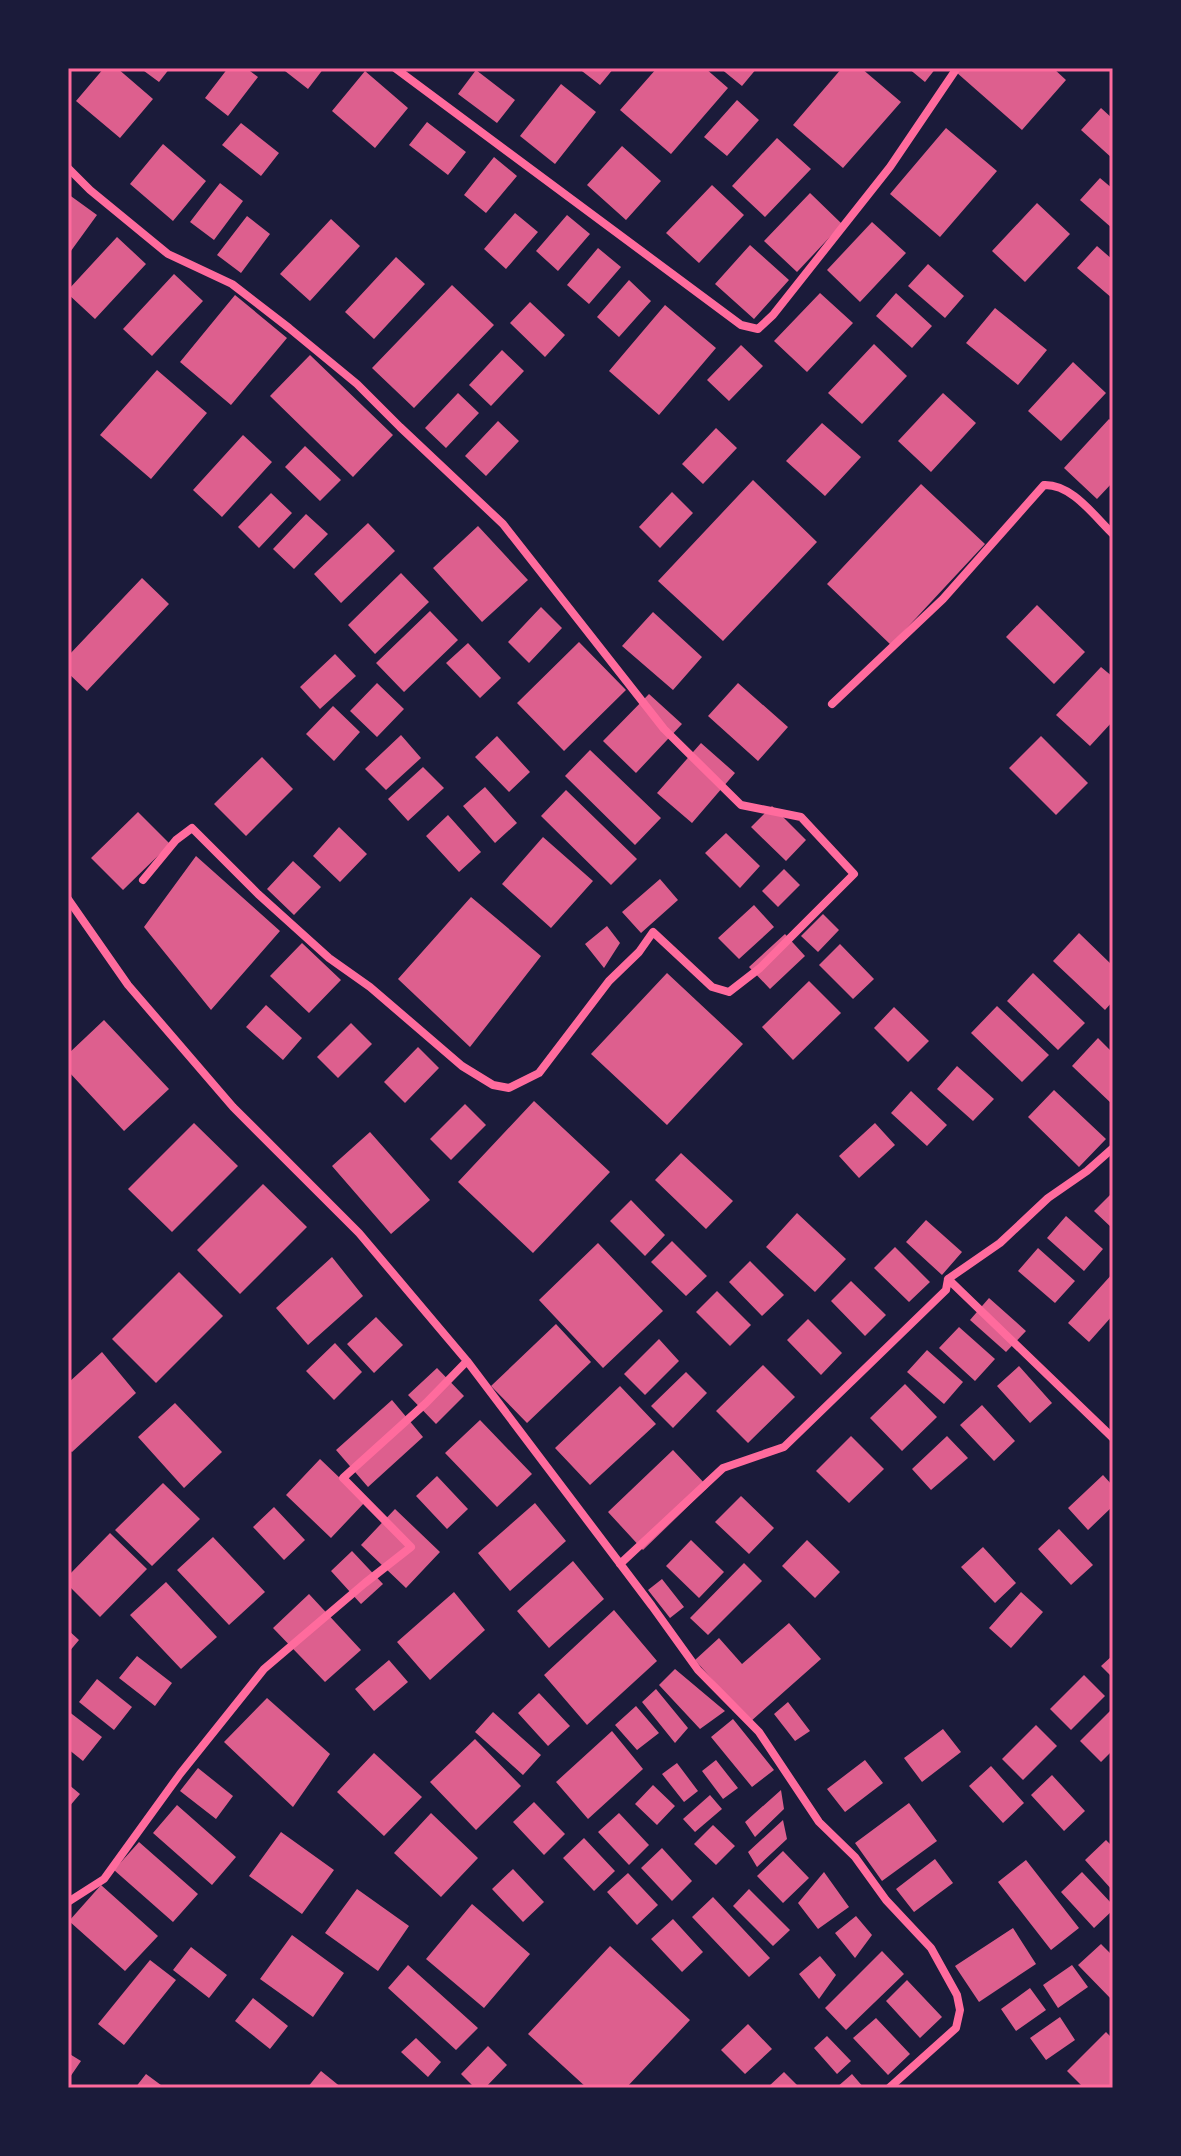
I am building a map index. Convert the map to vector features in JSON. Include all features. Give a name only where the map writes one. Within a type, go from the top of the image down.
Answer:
[{"type":"street","points":[[395,68],[741,325],[758,329],[773,315],[890,167],[957,68]]},
{"type":"street","points":[[68,168],[168,254],[232,284],[357,384],[503,524],[675,740],[741,805],[801,817],[854,874],[760,968],[729,992],[712,987],[653,932],[639,952],[599,993],[539,1073],[509,1088],[493,1085],[462,1066],[370,987],[329,958],[258,894],[192,828],[176,840],[143,880]]},
{"type":"street","points":[[832,704],[943,599],[1044,485],[1054,485],[1070,492],[1113,534]]},
{"type":"street","points":[[68,899],[128,985],[214,1085],[359,1233],[467,1361],[698,1670],[759,1732],[819,1822],[855,1857],[886,1900],[931,1948],[957,1995],[960,2010],[956,2028],[889,2088]]},
{"type":"street","points":[[620,1564],[723,1468],[784,1447],[946,1290],[948,1279],[1000,1243],[1048,1198],[1113,1148]]},
{"type":"street","points":[[948,1279],[1113,1438]]},
{"type":"street","points":[[68,1902],[104,1879],[180,1774],[264,1669],[411,1547],[343,1478],[426,1403],[467,1361]]},
{"type":"building","points":[[104,68],[117,68],[153,99],[120,138],[76,101]]},
{"type":"building","points":[[140,68],[170,68],[159,82]]},
{"type":"building","points":[[228,68],[246,68],[258,77],[228,116],[205,98]]},
{"type":"building","points":[[287,68],[324,68],[308,89],[285,71]]},
{"type":"building","points":[[578,68],[614,68],[600,85]]},
{"type":"building","points":[[657,68],[705,68],[728,88],[671,154],[620,110]]},
{"type":"building","points":[[720,68],[757,68],[742,86]]},
{"type":"building","points":[[842,68],[861,68],[901,102],[843,168],[793,125]]},
{"type":"building","points":[[908,68],[936,68],[925,82]]},
{"type":"building","points":[[960,68],[1053,68],[1066,80],[1022,130],[956,72]]},
{"type":"building","points":[[476,70],[515,100],[497,123],[458,94]]},
{"type":"building","points":[[365,71],[408,108],[375,148],[332,111]]},
{"type":"building","points":[[561,84],[596,112],[555,164],[520,136]]},
{"type":"building","points":[[737,100],[759,120],[727,156],[704,137]]},
{"type":"building","points":[[1101,108],[1113,119],[1113,159],[1081,130]]},
{"type":"building","points":[[427,122],[466,152],[448,175],[409,145]]},
{"type":"building","points":[[241,123],[279,153],[261,176],[222,145]]},
{"type":"building","points":[[946,128],[997,171],[940,237],[890,194]]},
{"type":"building","points":[[777,138],[811,169],[765,217],[732,186]]},
{"type":"building","points":[[163,144],[206,181],[173,221],[130,184]]},
{"type":"building","points":[[622,146],[661,181],[626,220],[587,185]]},
{"type":"building","points":[[494,157],[517,176],[486,213],[464,195]]},
{"type":"building","points":[[1100,178],[1113,189],[1113,229],[1080,200]]},
{"type":"building","points":[[220,183],[243,201],[214,240],[190,222]]},
{"type":"building","points":[[712,185],[744,215],[699,263],[666,233]]},
{"type":"building","points":[[810,193],[842,224],[797,272],[764,241]]},
{"type":"building","points":[[68,194],[97,215],[68,255]]},
{"type":"building","points":[[1037,203],[1070,234],[1025,282],[992,251]]},
{"type":"building","points":[[515,213],[538,232],[506,269],[484,249]]},
{"type":"building","points":[[567,215],[590,234],[558,271],[536,251]]},
{"type":"building","points":[[247,216],[270,234],[241,273],[217,255]]},
{"type":"building","points":[[331,219],[360,246],[310,301],[280,274]]},
{"type":"building","points":[[872,222],[906,253],[860,302],[827,270]]},
{"type":"building","points":[[117,237],[146,264],[95,319],[68,294],[68,290]]},
{"type":"building","points":[[750,245],[789,280],[754,319],[715,284]]},
{"type":"building","points":[[1097,246],[1113,260],[1113,299],[1077,268]]},
{"type":"building","points":[[598,248],[621,267],[589,304],[567,285]]},
{"type":"building","points":[[396,257],[425,284],[374,339],[345,312]]},
{"type":"building","points":[[928,264],[964,296],[945,318],[908,286]]},
{"type":"building","points":[[174,274],[203,301],[152,356],[123,329]]},
{"type":"building","points":[[629,280],[651,301],[619,337],[597,317]]},
{"type":"building","points":[[452,285],[494,325],[414,408],[372,368]]},
{"type":"building","points":[[820,293],[853,323],[807,372],[774,341]]},
{"type":"building","points":[[896,293],[932,326],[912,348],[876,316]]},
{"type":"building","points":[[235,295],[287,338],[231,405],[180,362]]},
{"type":"building","points":[[530,302],[565,335],[545,357],[510,323]]},
{"type":"building","points":[[665,305],[716,348],[659,415],[609,371]]},
{"type":"building","points":[[995,308],[1047,350],[1018,385],[966,343]]},
{"type":"building","points":[[874,344],[907,376],[862,424],[828,393]]},
{"type":"building","points":[[741,345],[763,366],[729,401],[707,380]]},
{"type":"building","points":[[502,350],[524,371],[491,406],[469,385]]},
{"type":"building","points":[[310,355],[393,435],[353,477],[270,396]]},
{"type":"building","points":[[1073,362],[1106,393],[1061,441],[1028,411]]},
{"type":"building","points":[[157,370],[207,413],[151,479],[100,435]]},
{"type":"building","points":[[458,393],[479,413],[446,448],[425,428]]},
{"type":"building","points":[[943,393],[976,423],[931,472],[898,441]]},
{"type":"building","points":[[1109,419],[1113,423],[1113,482],[1097,499],[1064,468]]},
{"type":"building","points":[[498,421],[519,441],[486,476],[465,456]]},
{"type":"building","points":[[822,423],[861,457],[825,496],[786,461]]},
{"type":"building","points":[[716,428],[737,448],[703,484],[682,464]]},
{"type":"building","points":[[243,435],[272,462],[222,517],[193,490]]},
{"type":"building","points":[[305,446],[341,480],[320,501],[285,467]]},
{"type":"building","points":[[753,480],[817,542],[723,641],[658,581]]},
{"type":"building","points":[[921,484],[985,544],[891,645],[827,584]]},
{"type":"building","points":[[672,492],[693,513],[660,548],[639,527]]},
{"type":"building","points":[[271,493],[292,513],[259,548],[238,527]]},
{"type":"building","points":[[306,514],[328,534],[294,569],[273,549]]},
{"type":"building","points":[[368,523],[395,551],[341,603],[314,574]]},
{"type":"building","points":[[478,526],[528,580],[482,622],[433,568]]},
{"type":"building","points":[[401,573],[429,602],[375,654],[348,625]]},
{"type":"building","points":[[142,578],[169,604],[87,691],[68,673],[68,656]]},
{"type":"building","points":[[1037,605],[1085,652],[1054,684],[1006,637]]},
{"type":"building","points":[[541,607],[562,628],[529,663],[508,642]]},
{"type":"building","points":[[430,611],[458,640],[404,692],[376,663]]},
{"type":"building","points":[[653,612],[702,657],[673,690],[622,646]]},
{"type":"building","points":[[579,642],[626,690],[564,751],[517,703]]},
{"type":"building","points":[[468,643],[501,678],[480,698],[446,663]]},
{"type":"building","points":[[335,654],[356,676],[320,709],[300,687]]},
{"type":"building","points":[[1101,667],[1113,677],[1113,721],[1090,746],[1056,715]]},
{"type":"building","points":[[377,683],[404,709],[377,737],[350,711]]},
{"type":"building","points":[[738,683],[788,727],[758,761],[708,716]]},
{"type":"building","points":[[649,694],[682,724],[636,773],[603,741]]},
{"type":"building","points":[[333,706],[360,732],[334,761],[306,734]]},
{"type":"building","points":[[401,735],[421,758],[386,790],[365,769]]},
{"type":"building","points":[[497,736],[530,772],[509,792],[475,757]]},
{"type":"building","points":[[1041,736],[1088,783],[1056,815],[1009,768]]},
{"type":"building","points":[[701,743],[735,773],[692,823],[657,793]]},
{"type":"building","points":[[590,750],[661,818],[635,845],[565,776]]},
{"type":"building","points":[[262,757],[293,789],[246,836],[214,804]]},
{"type":"building","points":[[423,767],[444,788],[408,821],[388,799]]},
{"type":"building","points":[[485,787],[517,823],[495,843],[463,806]]},
{"type":"building","points":[[566,790],[637,859],[611,885],[541,816]]},
{"type":"building","points":[[772,806],[806,840],[786,861],[751,827]]},
{"type":"building","points":[[138,812],[170,844],[123,890],[91,858]]},
{"type":"building","points":[[448,815],[481,852],[459,872],[426,836]]},
{"type":"building","points":[[339,827],[367,854],[340,882],[313,856]]},
{"type":"building","points":[[726,833],[760,866],[740,888],[705,853]]},
{"type":"building","points":[[543,837],[593,881],[551,928],[502,884]]},
{"type":"building","points":[[196,856],[280,931],[211,1010],[144,927]]},
{"type":"building","points":[[293,861],[321,887],[294,915],[267,889]]},
{"type":"building","points":[[784,869],[800,885],[778,907],[762,891]]},
{"type":"building","points":[[660,879],[678,900],[641,933],[622,912]]},
{"type":"building","points":[[471,897],[541,956],[470,1047],[398,979]]},
{"type":"building","points":[[754,905],[774,927],[739,959],[718,938]]},
{"type":"building","points":[[823,914],[839,930],[818,952],[801,936]]},
{"type":"building","points":[[607,926],[620,943],[604,968],[585,944]]},
{"type":"building","points":[[1079,933],[1113,966],[1113,1001],[1105,1010],[1053,961]]},
{"type":"building","points":[[785,934],[805,956],[770,989],[749,967]]},
{"type":"building","points":[[302,943],[341,980],[309,1013],[270,976]]},
{"type":"building","points":[[840,944],[874,979],[853,999],[819,965]]},
{"type":"building","points":[[667,973],[743,1044],[667,1125],[591,1054]]},
{"type":"building","points":[[1033,973],[1085,1023],[1058,1050],[1007,1001]]},
{"type":"building","points":[[809,981],[841,1013],[793,1060],[762,1027]]},
{"type":"building","points":[[266,1005],[302,1038],[283,1060],[246,1027]]},
{"type":"building","points":[[997,1006],[1049,1055],[1022,1082],[971,1033]]},
{"type":"building","points":[[894,1007],[929,1041],[908,1062],[874,1028]]},
{"type":"building","points":[[104,1020],[169,1089],[124,1131],[68,1071],[68,1054]]},
{"type":"building","points":[[351,1023],[372,1044],[338,1078],[317,1057]]},
{"type":"building","points":[[1098,1038],[1113,1053],[1113,1105],[1072,1066]]},
{"type":"building","points":[[418,1047],[439,1068],[405,1103],[384,1082]]},
{"type":"building","points":[[957,1066],[994,1099],[973,1121],[937,1089]]},
{"type":"building","points":[[1054,1090],[1106,1139],[1079,1167],[1028,1117]]},
{"type":"building","points":[[911,1091],[947,1125],[927,1146],[891,1113]]},
{"type":"building","points":[[534,1101],[610,1172],[533,1253],[458,1182]]},
{"type":"building","points":[[465,1104],[486,1125],[451,1160],[430,1139]]},
{"type":"building","points":[[194,1123],[238,1166],[172,1232],[128,1189]]},
{"type":"building","points":[[875,1123],[895,1145],[859,1178],[839,1156]]},
{"type":"building","points":[[370,1132],[430,1200],[391,1234],[332,1166]]},
{"type":"building","points":[[681,1153],[733,1201],[706,1229],[655,1180]]},
{"type":"building","points":[[263,1184],[307,1227],[240,1294],[197,1250]]},
{"type":"building","points":[[1113,1192],[1113,1229],[1094,1211]]},
{"type":"building","points":[[631,1200],[665,1235],[645,1256],[610,1221]]},
{"type":"building","points":[[797,1213],[846,1259],[815,1292],[766,1247]]},
{"type":"building","points":[[1066,1216],[1103,1249],[1084,1271],[1047,1238]]},
{"type":"building","points":[[926,1220],[962,1252],[942,1275],[906,1242]]},
{"type":"building","points":[[672,1241],[707,1276],[686,1296],[651,1262]]},
{"type":"building","points":[[598,1243],[663,1311],[603,1368],[539,1300]]},
{"type":"building","points":[[895,1247],[930,1282],[909,1302],[874,1268]]},
{"type":"building","points":[[1038,1248],[1075,1281],[1055,1303],[1018,1271]]},
{"type":"building","points":[[332,1257],[363,1296],[308,1345],[276,1308]]},
{"type":"building","points":[[750,1261],[784,1295],[762,1316],[729,1282]]},
{"type":"building","points":[[179,1272],[223,1316],[156,1383],[112,1339]]},
{"type":"building","points":[[1113,1273],[1113,1315],[1089,1342],[1068,1323]]},
{"type":"building","points":[[851,1281],[886,1315],[865,1336],[831,1301]]},
{"type":"building","points":[[717,1291],[751,1325],[730,1346],[696,1312]]},
{"type":"building","points":[[989,1298],[1026,1331],[1006,1352],[970,1320]]},
{"type":"building","points":[[376,1317],[403,1345],[374,1373],[347,1344]]},
{"type":"building","points":[[808,1319],[842,1353],[821,1375],[787,1340]]},
{"type":"building","points":[[556,1324],[591,1362],[527,1423],[491,1386]]},
{"type":"building","points":[[959,1327],[995,1359],[975,1381],[939,1348]]},
{"type":"building","points":[[659,1339],[679,1361],[645,1395],[624,1374]]},
{"type":"building","points":[[335,1343],[362,1372],[334,1400],[306,1371]]},
{"type":"building","points":[[927,1350],[963,1382],[944,1404],[907,1372]]},
{"type":"building","points":[[102,1352],[136,1393],[72,1452],[68,1449],[68,1383]]},
{"type":"building","points":[[763,1365],[795,1397],[748,1443],[716,1411]]},
{"type":"building","points":[[1019,1366],[1052,1403],[1030,1423],[997,1386]]},
{"type":"building","points":[[437,1368],[464,1396],[436,1424],[408,1395]]},
{"type":"building","points":[[686,1372],[707,1393],[673,1428],[651,1406]]},
{"type":"building","points":[[905,1384],[937,1417],[902,1451],[870,1418]]},
{"type":"building","points":[[620,1386],[656,1424],[590,1485],[555,1448]]},
{"type":"building","points":[[392,1400],[423,1437],[368,1487],[336,1450]]},
{"type":"building","points":[[175,1403],[222,1452],[184,1488],[138,1437]]},
{"type":"building","points":[[982,1405],[1015,1441],[994,1461],[960,1425]]},
{"type":"building","points":[[480,1420],[532,1474],[497,1507],[445,1453]]},
{"type":"building","points":[[851,1436],[884,1469],[849,1503],[816,1471]]},
{"type":"building","points":[[947,1436],[968,1458],[931,1490],[912,1469]]},
{"type":"building","points":[[673,1450],[708,1487],[643,1550],[608,1512]]},
{"type":"building","points":[[320,1459],[365,1502],[331,1538],[286,1495]]},
{"type":"building","points":[[1103,1475],[1113,1486],[1113,1506],[1088,1530],[1068,1508]]},
{"type":"building","points":[[437,1476],[468,1509],[447,1529],[416,1496]]},
{"type":"building","points":[[163,1483],[200,1519],[152,1566],[115,1530]]},
{"type":"building","points":[[741,1496],[774,1528],[749,1554],[715,1522]]},
{"type":"building","points":[[535,1503],[566,1541],[510,1591],[478,1553]]},
{"type":"building","points":[[274,1507],[305,1540],[284,1560],[253,1527]]},
{"type":"building","points":[[395,1509],[440,1552],[406,1588],[361,1545]]},
{"type":"building","points":[[1059,1529],[1093,1565],[1071,1585],[1038,1549]]},
{"type":"building","points":[[110,1533],[147,1569],[100,1617],[68,1585],[68,1576]]},
{"type":"building","points":[[213,1537],[265,1592],[229,1625],[177,1570]]},
{"type":"building","points":[[691,1540],[724,1572],[699,1598],[666,1566]]},
{"type":"building","points":[[807,1540],[840,1572],[815,1598],[782,1566]]},
{"type":"building","points":[[983,1547],[1016,1583],[995,1603],[961,1567]]},
{"type":"building","points":[[352,1551],[383,1584],[361,1604],[331,1571]]},
{"type":"building","points":[[573,1561],[604,1599],[549,1648],[517,1611]]},
{"type":"building","points":[[744,1563],[762,1581],[708,1635],[690,1618]]},
{"type":"building","points":[[662,1579],[684,1607],[670,1618],[648,1590]]},
{"type":"building","points":[[166,1582],[217,1637],[181,1669],[130,1615]]},
{"type":"building","points":[[454,1592],[485,1630],[430,1680],[397,1642]]},
{"type":"building","points":[[1021,1592],[1043,1612],[1011,1648],[989,1628]]},
{"type":"building","points":[[309,1594],[361,1650],[325,1682],[273,1628]]},
{"type":"building","points":[[614,1610],[657,1661],[587,1725],[544,1675]]},
{"type":"building","points":[[789,1623],[821,1659],[750,1722],[695,1660],[719,1638],[742,1664]]},
{"type":"building","points":[[68,1630],[79,1640],[68,1653]]},
{"type":"building","points":[[1113,1655],[1113,1678],[1101,1666]]},
{"type":"building","points":[[137,1656],[172,1683],[155,1706],[119,1678]]},
{"type":"building","points":[[389,1660],[408,1682],[374,1711],[355,1689]]},
{"type":"building","points":[[675,1669],[725,1711],[700,1729],[659,1685]]},
{"type":"building","points":[[1084,1675],[1105,1696],[1071,1730],[1050,1709]]},
{"type":"building","points":[[97,1679],[132,1707],[114,1730],[79,1702]]},
{"type":"building","points":[[656,1689],[688,1728],[675,1743],[642,1702]]},
{"type":"building","points":[[539,1693],[570,1726],[548,1746],[518,1713]]},
{"type":"building","points":[[267,1698],[330,1754],[293,1807],[224,1742]]},
{"type":"building","points":[[788,1702],[810,1731],[795,1741],[774,1714]]},
{"type":"building","points":[[636,1706],[659,1733],[637,1750],[615,1725]]},
{"type":"building","points":[[1113,1708],[1113,1750],[1101,1762],[1080,1741]]},
{"type":"building","points":[[68,1711],[102,1737],[83,1761],[68,1749]]},
{"type":"building","points":[[493,1712],[541,1755],[523,1775],[475,1732]]},
{"type":"building","points":[[733,1719],[774,1770],[752,1787],[711,1737]]},
{"type":"building","points":[[1036,1725],[1057,1746],[1023,1780],[1002,1759]]},
{"type":"building","points":[[943,1729],[961,1752],[922,1782],[904,1758]]},
{"type":"building","points":[[612,1731],[643,1769],[588,1819],[556,1782]]},
{"type":"building","points":[[475,1739],[521,1786],[476,1830],[430,1782]]},
{"type":"building","points":[[374,1753],[422,1797],[384,1836],[337,1792]]},
{"type":"building","points":[[716,1760],[738,1788],[723,1799],[702,1771]]},
{"type":"building","points":[[865,1760],[883,1783],[845,1812],[827,1789]]},
{"type":"building","points":[[677,1763],[698,1791],[684,1802],[662,1774]]},
{"type":"building","points":[[991,1766],[1024,1803],[1003,1823],[969,1786]]},
{"type":"building","points":[[198,1768],[233,1796],[216,1819],[180,1791]]},
{"type":"building","points":[[1052,1775],[1085,1811],[1064,1831],[1031,1795]]},
{"type":"building","points":[[68,1784],[80,1794],[68,1808]]},
{"type":"building","points":[[653,1785],[675,1806],[657,1825],[635,1804]]},
{"type":"building","points":[[781,1790],[784,1809],[755,1837],[745,1822]]},
{"type":"building","points":[[710,1795],[722,1809],[695,1832],[683,1819]]},
{"type":"building","points":[[534,1802],[565,1834],[544,1855],[513,1822]]},
{"type":"building","points":[[909,1803],[937,1841],[882,1881],[855,1843]]},
{"type":"building","points":[[177,1805],[236,1857],[212,1885],[153,1833]]},
{"type":"building","points":[[431,1813],[478,1858],[441,1897],[394,1853]]},
{"type":"building","points":[[619,1813],[649,1845],[629,1865],[598,1832]]},
{"type":"building","points":[[783,1820],[787,1839],[757,1867],[748,1852]]},
{"type":"building","points":[[713,1825],[735,1846],[716,1865],[694,1844]]},
{"type":"building","points":[[281,1832],[334,1870],[302,1914],[249,1876]]},
{"type":"building","points":[[584,1838],[615,1871],[594,1891],[563,1858]]},
{"type":"building","points":[[1106,1840],[1113,1847],[1113,1891],[1085,1860]]},
{"type":"building","points":[[139,1842],[198,1894],[173,1922],[114,1870]]},
{"type":"building","points":[[662,1848],[692,1881],[672,1901],[641,1868]]},
{"type":"building","points":[[783,1851],[809,1878],[783,1903],[757,1876]]},
{"type":"building","points":[[935,1859],[953,1883],[914,1912],[896,1889]]},
{"type":"building","points":[[1026,1860],[1079,1928],[1051,1950],[998,1882]]},
{"type":"building","points":[[513,1869],[544,1902],[523,1922],[492,1889]]},
{"type":"building","points":[[824,1872],[849,1907],[818,1929],[798,1903]]},
{"type":"building","points":[[1082,1872],[1113,1905],[1113,1910],[1094,1928],[1061,1892]]},
{"type":"building","points":[[628,1873],[658,1905],[637,1925],[607,1892]]},
{"type":"building","points":[[101,1885],[158,1936],[125,1971],[69,1921]]},
{"type":"building","points":[[357,1889],[409,1926],[378,1971],[325,1933]]},
{"type":"building","points":[[749,1889],[790,1930],[773,1946],[733,1906]]},
{"type":"building","points":[[713,1897],[770,1958],[749,1977],[692,1917]]},
{"type":"building","points":[[472,1904],[530,1954],[484,2008],[426,1959]]},
{"type":"building","points":[[856,1916],[872,1935],[855,1958],[835,1933]]},
{"type":"building","points":[[673,1919],[703,1952],[682,1972],[651,1939]]},
{"type":"building","points":[[1013,1928],[1036,1964],[979,2002],[955,1966]]},
{"type":"building","points":[[292,1935],[344,1973],[313,2017],[260,1979]]},
{"type":"building","points":[[1101,1944],[1113,1956],[1113,2001],[1078,1965]]},
{"type":"building","points":[[610,1946],[690,2020],[626,2088],[587,2088],[528,2034]]},
{"type":"building","points":[[191,1947],[227,1975],[209,1998],[173,1970]]},
{"type":"building","points":[[882,1951],[904,1974],[846,2030],[825,2008]]},
{"type":"building","points":[[820,1956],[836,1975],[819,1999],[799,1974]]},
{"type":"building","points":[[150,1960],[176,1980],[124,2045],[98,2024]]},
{"type":"building","points":[[408,1965],[478,2028],[456,2050],[388,1988]]},
{"type":"building","points":[[1072,1965],[1088,1987],[1058,2008],[1043,1985]]},
{"type":"building","points":[[907,1980],[942,2017],[920,2038],[886,2001]]},
{"type":"building","points":[[1030,1988],[1046,2010],[1016,2031],[1001,2009]]},
{"type":"building","points":[[253,1998],[288,2026],[270,2049],[235,2021]]},
{"type":"building","points":[[1060,2017],[1075,2040],[1046,2060],[1030,2038]]},
{"type":"building","points":[[876,2018],[910,2054],[888,2075],[853,2038]]},
{"type":"building","points":[[748,2024],[772,2049],[745,2074],[721,2050]]},
{"type":"building","points":[[1106,2032],[1113,2039],[1113,2088],[1084,2088],[1067,2071]]},
{"type":"building","points":[[827,2036],[851,2061],[837,2074],[814,2048]]},
{"type":"building","points":[[416,2038],[441,2062],[428,2077],[401,2052]]},
{"type":"building","points":[[488,2046],[507,2065],[485,2088],[475,2088],[461,2074]]},
{"type":"building","points":[[68,2053],[81,2061],[68,2080]]},
{"type":"building","points":[[321,2071],[342,2088],[307,2088]]},
{"type":"building","points":[[784,2072],[800,2088],[767,2088]]},
{"type":"building","points":[[146,2074],[165,2088],[135,2088]]},
{"type":"building","points":[[852,2074],[864,2088],[836,2088]]}]
